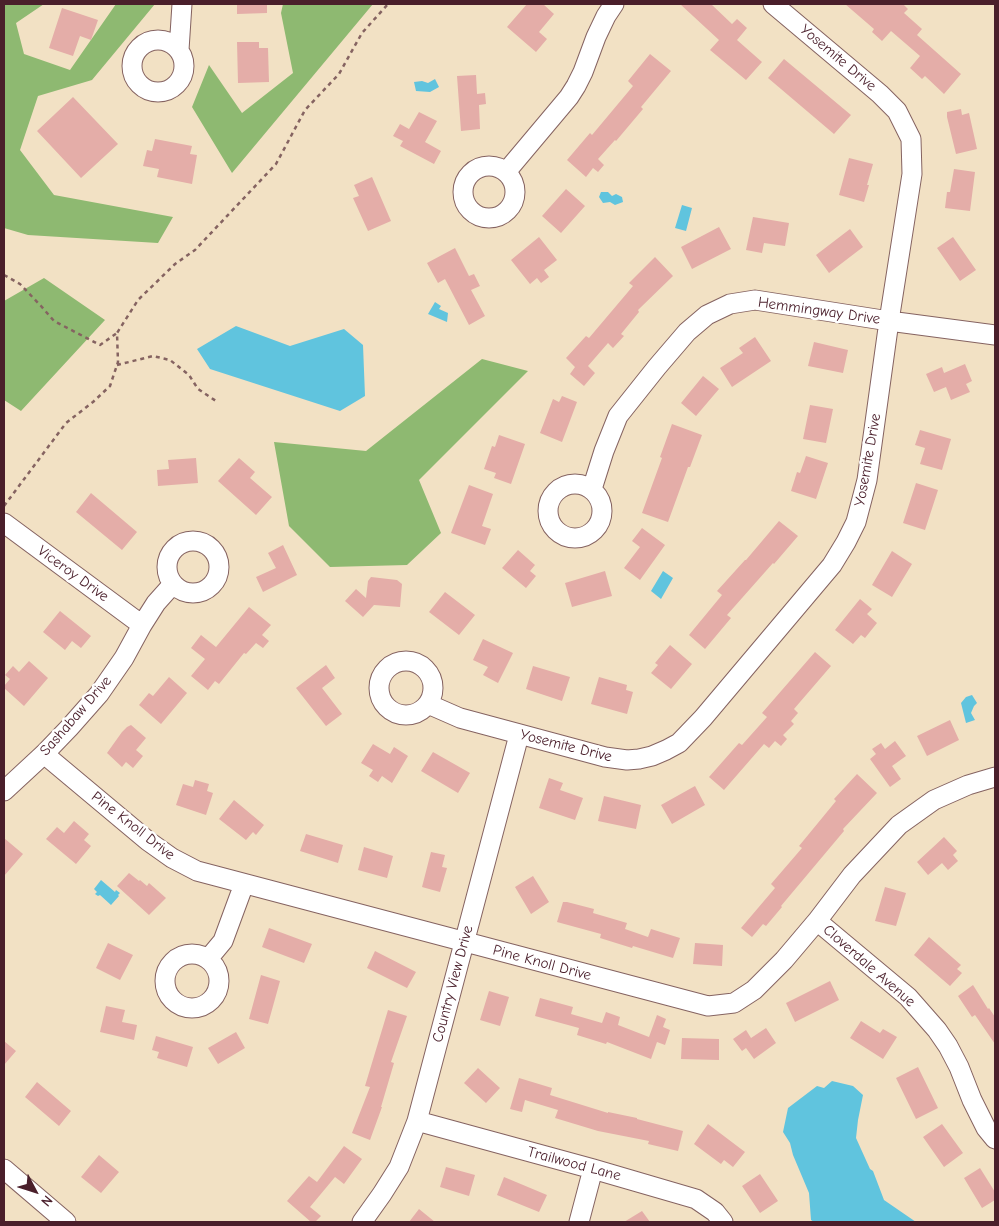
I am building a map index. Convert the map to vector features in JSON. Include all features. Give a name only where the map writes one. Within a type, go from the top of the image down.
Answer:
[{"type":"street","points":[[179,50],[182,4]]},
{"type":"street","points":[[506,172],[569,97],[583,72],[606,16],[614,4]]},
{"type":"street","name":"Yosemite Drive","points":[[428,704],[460,718],[605,757],[627,760],[652,756],[678,743],[704,718],[832,565],[856,522],[867,480],[912,174],[911,138],[897,111],[886,100],[773,4]]},
{"type":"street","name":"Hemmingway Drive","points":[[592,489],[618,416],[687,332],[707,315],[730,304],[755,300],[995,336]]},
{"type":"street","name":"Viceroy Drive","points":[[4,523],[142,625]]},
{"type":"street","name":"Sashabaw Drive","points":[[4,791],[44,754],[99,694],[124,658],[156,603],[173,584]]},
{"type":"street","name":"Country View Drive","points":[[362,1222],[399,1167],[417,1121],[520,735]]},
{"type":"street","name":"Pine Knoll Drive","points":[[44,754],[148,841],[172,858],[197,871],[708,1006],[734,1003],[754,990],[784,960],[852,875],[899,825],[934,800],[995,777]]},
{"type":"street","points":[[208,959],[222,941],[244,884]]},
{"type":"street","name":"Cloverdale Avenue","points":[[817,921],[908,997],[937,1030],[958,1066],[986,1128],[995,1140]]},
{"type":"street","name":"Trailwood Lane","points":[[417,1121],[593,1168],[696,1199],[714,1212],[723,1222]]},
{"type":"street","points":[[579,1222],[593,1168]]},
{"type":"street","points":[[4,1170],[66,1222]]},
{"type":"path","points":[[4,275],[20,284],[54,321],[100,345],[117,333],[138,300],[175,264],[195,250],[276,164],[305,110],[339,74],[362,34],[388,4]]},
{"type":"path","points":[[4,506],[66,423],[110,386],[118,362],[117,333]]},
{"type":"path","points":[[117,365],[153,356],[170,360],[189,375],[198,389],[216,401]]},
{"type":"green space","points":[[4,4],[44,4],[16,23],[24,54],[70,70],[116,4],[155,4],[92,80],[38,96],[20,150],[54,195],[173,217],[158,243],[28,235],[4,228]]},
{"type":"green space","points":[[283,4],[373,4],[232,173],[192,107],[209,65],[242,113],[293,73],[281,13]]},
{"type":"green space","points":[[44,278],[105,320],[21,411],[4,400],[4,301]]},
{"type":"green space","points":[[482,359],[528,371],[419,480],[441,533],[407,565],[330,567],[289,526],[274,442],[366,451]]},
{"type":"water","points":[[435,79],[439,87],[430,92],[416,91],[414,82],[422,81],[428,83]]},
{"type":"water","points":[[601,192],[608,192],[612,196],[616,194],[622,197],[623,202],[615,205],[610,202],[603,203],[599,197]]},
{"type":"water","points":[[682,205],[692,208],[686,231],[675,228]]},
{"type":"water","points":[[435,302],[441,306],[439,309],[448,313],[447,322],[428,314]]},
{"type":"water","points":[[236,326],[290,346],[344,329],[363,345],[365,396],[340,411],[210,369],[197,349]]},
{"type":"water","points":[[663,571],[673,578],[661,599],[651,591]]},
{"type":"water","points":[[972,695],[977,703],[971,713],[975,720],[966,723],[961,703],[966,697]]},
{"type":"water","points":[[101,880],[115,892],[116,890],[120,893],[111,905],[100,895],[95,894],[97,892],[94,889]]},
{"type":"water","points":[[832,1081],[853,1086],[863,1095],[856,1138],[870,1169],[873,1171],[884,1200],[916,1222],[814,1222],[811,1220],[809,1193],[790,1143],[783,1132],[788,1108],[817,1086],[824,1088]]},
{"type":"building","points":[[237,4],[267,4],[267,13],[237,14]]},
{"type":"building","points":[[527,4],[543,4],[554,14],[539,32],[547,39],[536,52],[507,27]]},
{"type":"building","points":[[680,4],[711,4],[732,24],[737,19],[747,28],[737,40],[762,62],[746,80],[710,50],[719,40]]},
{"type":"building","points":[[845,4],[903,4],[908,9],[904,13],[922,29],[917,35],[961,74],[944,94],[925,76],[922,79],[910,68],[920,56],[891,31],[882,41],[872,32],[874,29]]},
{"type":"building","points":[[62,8],[98,20],[91,40],[80,36],[73,56],[49,48]]},
{"type":"building","points":[[237,42],[259,42],[259,48],[268,48],[269,82],[238,83]]},
{"type":"building","points":[[650,54],[671,71],[641,107],[643,109],[598,159],[604,165],[598,172],[593,168],[586,177],[567,160],[590,133],[592,135],[633,86],[628,81]]},
{"type":"building","points":[[784,59],[851,115],[834,134],[768,78]]},
{"type":"building","points":[[476,75],[477,94],[485,93],[486,104],[479,105],[480,129],[461,131],[457,76]]},
{"type":"building","points":[[73,97],[118,144],[81,178],[37,131]]},
{"type":"building","points":[[961,109],[962,115],[969,113],[977,149],[956,154],[947,112]]},
{"type":"building","points":[[419,112],[437,121],[425,142],[441,151],[434,164],[400,146],[403,141],[393,136],[400,124],[409,129]]},
{"type":"building","points":[[155,139],[192,146],[190,154],[197,155],[192,184],[157,177],[159,169],[143,166],[147,150],[152,151]]},
{"type":"building","points":[[849,158],[873,164],[864,202],[839,195]]},
{"type":"building","points":[[954,169],[975,172],[970,211],[945,208],[947,192],[950,192]]},
{"type":"building","points":[[372,177],[391,221],[368,231],[353,198],[359,196],[354,185]]},
{"type":"building","points":[[566,189],[585,206],[561,233],[542,216]]},
{"type":"building","points":[[753,217],[789,223],[785,246],[764,243],[762,253],[746,250]]},
{"type":"building","points":[[719,227],[731,249],[692,269],[681,247]]},
{"type":"building","points":[[850,229],[863,247],[829,273],[816,255]]},
{"type":"building","points":[[539,237],[557,260],[544,270],[549,277],[541,283],[537,278],[530,284],[511,260]]},
{"type":"building","points":[[953,237],[976,270],[960,281],[937,248]]},
{"type":"building","points":[[455,248],[469,276],[474,274],[480,286],[471,290],[485,316],[469,325],[445,279],[438,283],[427,263]]},
{"type":"building","points":[[655,257],[673,276],[638,310],[639,312],[621,334],[624,336],[613,348],[608,343],[588,366],[595,373],[584,386],[570,374],[575,367],[566,358],[586,336],[589,338],[633,286],[629,283]]},
{"type":"building","points":[[755,337],[771,361],[732,387],[720,368],[743,353],[739,348]]},
{"type":"building","points":[[814,342],[848,350],[843,373],[808,366]]},
{"type":"building","points":[[965,364],[972,381],[966,384],[970,392],[951,400],[946,387],[934,392],[926,374],[942,367],[944,373]]},
{"type":"building","points":[[703,376],[719,389],[696,416],[681,403]]},
{"type":"building","points":[[562,396],[577,402],[562,442],[540,433],[553,399],[559,402]]},
{"type":"building","points":[[810,405],[833,409],[826,443],[803,439]]},
{"type":"building","points":[[672,424],[702,435],[668,522],[642,513]]},
{"type":"building","points":[[920,430],[951,439],[942,470],[920,464],[925,448],[915,445]]},
{"type":"building","points":[[499,435],[525,444],[511,484],[494,478],[496,473],[484,469],[492,446],[495,447]]},
{"type":"building","points":[[806,456],[828,463],[816,499],[791,491],[797,472],[800,473]]},
{"type":"building","points":[[196,458],[198,483],[158,486],[157,470],[169,469],[168,460]]},
{"type":"building","points":[[239,458],[255,472],[250,478],[272,497],[256,515],[218,481]]},
{"type":"building","points":[[916,483],[938,490],[925,530],[903,523]]},
{"type":"building","points":[[469,485],[493,494],[482,526],[491,529],[485,545],[451,533]]},
{"type":"building","points":[[91,493],[137,532],[122,550],[76,512]]},
{"type":"building","points":[[779,521],[798,536],[727,615],[731,618],[705,649],[689,635],[722,595],[717,591]]},
{"type":"building","points":[[642,528],[665,545],[640,580],[624,568],[640,547],[632,541]]},
{"type":"building","points":[[283,545],[297,575],[263,592],[256,577],[276,568],[268,553]]},
{"type":"building","points":[[518,550],[535,565],[530,571],[536,576],[526,588],[502,568]]},
{"type":"building","points":[[892,551],[912,564],[892,597],[872,585]]},
{"type":"building","points":[[605,571],[612,596],[572,607],[565,583]]},
{"type":"building","points":[[371,577],[397,580],[402,584],[400,607],[374,605],[363,617],[345,601],[356,589],[366,598],[368,581]]},
{"type":"building","points":[[445,592],[475,615],[459,635],[429,612]]},
{"type":"building","points":[[860,599],[872,609],[867,614],[877,623],[865,638],[861,635],[853,644],[835,630]]},
{"type":"building","points":[[249,607],[271,625],[262,635],[269,641],[263,648],[256,643],[246,654],[244,653],[219,684],[215,681],[208,690],[191,676],[205,659],[191,648],[201,635],[216,647]]},
{"type":"building","points":[[60,611],[91,636],[81,648],[72,641],[65,650],[43,632]]},
{"type":"building","points":[[483,639],[513,653],[498,683],[483,675],[488,667],[473,660]]},
{"type":"building","points":[[670,645],[692,664],[671,689],[651,673],[658,665],[655,663]]},
{"type":"building","points":[[815,652],[831,666],[794,709],[798,713],[791,721],[794,724],[783,735],[787,739],[781,746],[775,741],[769,748],[764,744],[724,790],[709,777],[739,743],[742,745],[767,717],[762,713]]},
{"type":"building","points":[[29,661],[48,678],[24,706],[4,688],[10,679],[5,675],[13,666],[19,672]]},
{"type":"building","points":[[326,665],[335,678],[322,688],[342,714],[326,726],[296,688]]},
{"type":"building","points":[[533,666],[570,677],[562,701],[526,689]]},
{"type":"building","points":[[169,677],[187,693],[161,724],[139,705],[149,693],[153,696]]},
{"type":"building","points":[[599,677],[627,685],[626,690],[633,692],[627,714],[591,704]]},
{"type":"building","points":[[950,720],[959,740],[927,756],[917,736]]},
{"type":"building","points":[[131,725],[146,738],[136,750],[143,756],[133,768],[126,762],[122,767],[107,753],[122,732]]},
{"type":"building","points":[[895,741],[906,756],[892,766],[901,779],[890,787],[870,759],[876,754],[872,749],[881,743],[885,749]]},
{"type":"building","points":[[373,744],[390,754],[394,747],[408,756],[392,783],[382,776],[378,782],[369,776],[373,770],[361,763]]},
{"type":"building","points":[[433,752],[470,773],[458,793],[421,771]]},
{"type":"building","points":[[857,774],[877,793],[843,829],[844,831],[766,926],[763,924],[752,937],[741,928],[775,888],[771,884],[802,848],[799,846],[836,801],[834,799]]},
{"type":"building","points":[[549,778],[563,783],[560,790],[583,798],[575,820],[539,808]]},
{"type":"building","points":[[195,780],[209,784],[207,791],[213,793],[206,815],[176,805],[183,784],[193,787]]},
{"type":"building","points":[[695,786],[705,805],[672,824],[661,805]]},
{"type":"building","points":[[604,796],[641,805],[636,829],[598,821]]},
{"type":"building","points":[[234,800],[264,825],[256,835],[253,832],[246,840],[219,819]]},
{"type":"building","points":[[74,821],[89,834],[84,840],[91,846],[76,864],[46,839],[57,827],[64,833]]},
{"type":"building","points":[[306,834],[343,845],[338,863],[300,851]]},
{"type":"building","points":[[944,837],[957,851],[953,855],[958,861],[948,870],[942,863],[928,875],[917,862]]},
{"type":"building","points":[[4,838],[23,854],[4,876]]},
{"type":"building","points":[[364,847],[393,856],[387,878],[358,870]]},
{"type":"building","points":[[431,852],[445,855],[442,867],[447,868],[440,892],[422,887]]},
{"type":"building","points":[[129,873],[147,886],[149,883],[166,898],[149,915],[117,886]]},
{"type":"building","points":[[533,876],[549,902],[531,914],[515,887]]},
{"type":"building","points":[[885,887],[906,893],[896,926],[875,921]]},
{"type":"building","points":[[563,902],[594,909],[593,913],[627,923],[625,929],[648,937],[651,929],[680,938],[673,958],[633,946],[632,948],[600,938],[601,934],[557,922]]},
{"type":"building","points":[[269,928],[312,944],[304,963],[262,947]]},
{"type":"building","points":[[929,937],[961,965],[957,969],[962,973],[950,986],[914,955]]},
{"type":"building","points":[[108,943],[133,955],[120,980],[96,968]]},
{"type":"building","points":[[695,943],[723,945],[722,966],[693,964]]},
{"type":"building","points":[[375,951],[416,972],[407,988],[367,968]]},
{"type":"building","points":[[261,975],[280,981],[268,1024],[249,1019]]},
{"type":"building","points":[[830,981],[839,1000],[795,1022],[786,1003]]},
{"type":"building","points":[[973,985],[995,1017],[995,1044],[975,1015],[972,1017],[958,996]]},
{"type":"building","points":[[489,991],[509,997],[500,1026],[480,1020]]},
{"type":"building","points":[[540,998],[573,1007],[571,1014],[602,1023],[606,1012],[620,1017],[618,1025],[649,1037],[657,1015],[666,1019],[663,1027],[670,1030],[665,1045],[657,1042],[651,1059],[607,1042],[606,1044],[577,1035],[579,1028],[535,1016]]},
{"type":"building","points":[[106,1006],[125,1010],[122,1022],[137,1025],[134,1040],[100,1032]]},
{"type":"building","points":[[388,1010],[407,1016],[391,1062],[394,1063],[382,1107],[370,1140],[352,1133],[370,1087],[365,1086]]},
{"type":"building","points":[[861,1021],[880,1033],[883,1029],[897,1037],[883,1059],[850,1038]]},
{"type":"building","points":[[766,1028],[776,1043],[754,1059],[746,1048],[742,1051],[733,1039],[746,1030],[751,1038]]},
{"type":"building","points":[[236,1032],[245,1048],[218,1064],[208,1048]]},
{"type":"building","points":[[156,1036],[193,1047],[187,1067],[157,1058],[159,1052],[152,1050]]},
{"type":"building","points":[[682,1038],[719,1039],[719,1060],[681,1059]]},
{"type":"building","points":[[4,1041],[16,1051],[4,1065]]},
{"type":"building","points":[[918,1067],[938,1108],[916,1119],[896,1078]]},
{"type":"building","points":[[478,1068],[500,1088],[486,1103],[464,1083]]},
{"type":"building","points":[[519,1078],[552,1088],[550,1095],[608,1113],[637,1118],[683,1131],[678,1151],[648,1144],[649,1141],[598,1131],[555,1118],[558,1110],[525,1100],[522,1112],[510,1109]]},
{"type":"building","points":[[37,1082],[71,1111],[59,1126],[25,1097]]},
{"type":"building","points":[[708,1124],[745,1152],[733,1167],[724,1160],[721,1164],[694,1144]]},
{"type":"building","points":[[942,1124],[963,1153],[944,1167],[923,1137]]},
{"type":"building","points":[[344,1146],[362,1159],[344,1184],[335,1177],[310,1207],[321,1216],[315,1222],[311,1222],[287,1201],[309,1176],[317,1182]]},
{"type":"building","points":[[99,1155],[119,1172],[101,1193],[81,1177]]},
{"type":"building","points":[[446,1167],[475,1175],[469,1196],[440,1187]]},
{"type":"building","points":[[980,1168],[995,1192],[995,1200],[982,1208],[964,1178]]},
{"type":"building","points":[[760,1174],[778,1201],[760,1213],[742,1186]]},
{"type":"building","points":[[504,1177],[547,1195],[539,1212],[497,1195]]},
{"type":"building","points":[[419,1209],[435,1222],[409,1222]]},
{"type":"building","points":[[642,1211],[650,1222],[624,1222]]}]
